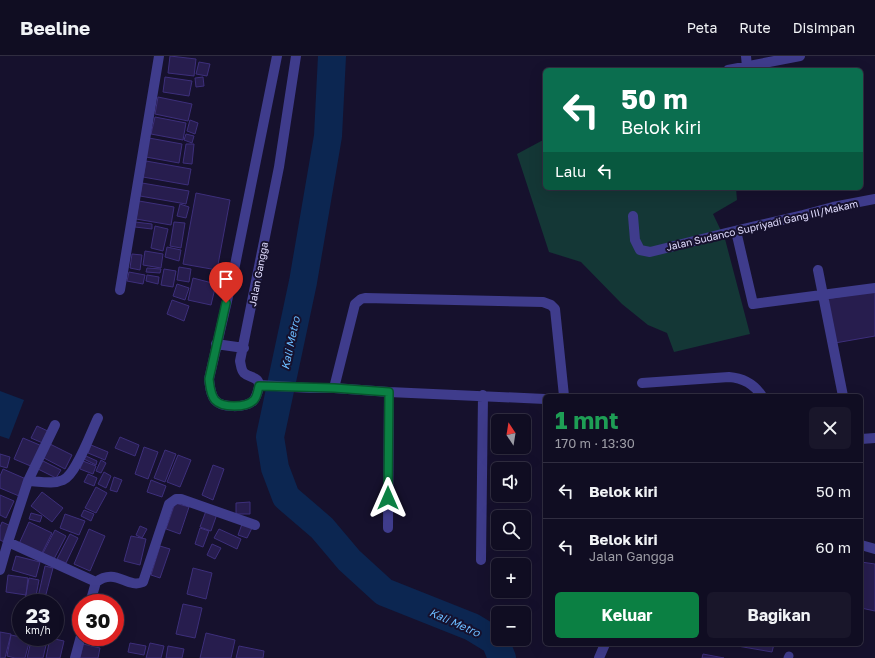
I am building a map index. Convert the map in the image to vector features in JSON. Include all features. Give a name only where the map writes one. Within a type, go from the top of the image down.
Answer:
[{"type":"street","points":[[120,290],[158,56]]},
{"type":"street","points":[[278,56],[233,275],[209,379],[210,390],[216,401],[225,406],[240,406],[249,403],[264,386],[334,388],[543,399]]},
{"type":"street","name":"Jalan Gangga","points":[[264,386],[254,377],[247,375],[242,370],[240,361],[244,348],[279,167],[296,56]]},
{"type":"street","points":[[746,56],[747,67]]},
{"type":"street","points":[[741,68],[789,57],[800,56]]},
{"type":"street","name":"Jalan Sudanco Supriyadi Gang III/Makam","points":[[633,216],[636,240],[640,250],[650,252],[832,207],[875,199]]},
{"type":"street","points":[[736,231],[753,304],[875,288]]},
{"type":"street","points":[[818,270],[843,394]]},
{"type":"street","points":[[334,388],[355,304],[361,299],[543,302],[551,305],[555,309],[564,394]]},
{"type":"street","points":[[216,344],[244,348]]},
{"type":"street","points":[[642,383],[729,377],[740,378],[755,387],[760,394]]},
{"type":"street","points":[[388,528],[389,392]]},
{"type":"street","points":[[481,560],[483,395]]},
{"type":"street","points":[[28,481],[58,482],[64,480],[70,475],[76,466],[98,418]]},
{"type":"street","points":[[0,570],[28,481],[55,425]]},
{"type":"street","points":[[863,439],[875,438]]},
{"type":"street","points":[[8,542],[96,582],[112,576],[136,584],[143,582],[169,504],[176,499],[181,499],[255,526]]},
{"type":"street","points":[[863,546],[875,549]]},
{"type":"street","points":[[93,594],[96,582]]},
{"type":"street","points":[[75,658],[78,646]]},
{"type":"street","points":[[599,658],[604,646]]},
{"type":"green space","points":[[543,140],[543,190],[736,190],[737,200],[713,214],[725,239],[750,334],[674,352],[667,333],[648,325],[622,304],[581,262],[549,252],[517,154]]},
{"type":"water","points":[[0,391],[24,400],[9,439],[0,436]]},
{"type":"building","points":[[170,56],[196,59],[194,76],[168,73]]},
{"type":"building","points":[[199,62],[210,64],[207,76],[196,74]]},
{"type":"building","points":[[165,77],[192,81],[189,96],[163,92]]},
{"type":"building","points":[[203,77],[204,86],[196,87],[195,78]]},
{"type":"building","points":[[158,97],[192,104],[188,121],[155,114]]},
{"type":"building","points":[[155,117],[186,123],[183,140],[151,134]]},
{"type":"building","points":[[190,120],[198,123],[195,134],[187,131]]},
{"type":"building","points":[[186,134],[194,136],[192,143],[184,140]]},
{"type":"building","points":[[149,138],[182,144],[179,163],[146,157]]},
{"type":"building","points":[[186,144],[194,144],[192,164],[183,163]]},
{"type":"building","points":[[146,161],[191,169],[188,185],[143,177]]},
{"type":"building","points":[[142,183],[189,191],[186,204],[140,196]]},
{"type":"building","points":[[196,193],[230,200],[217,270],[183,264]]},
{"type":"building","points":[[139,201],[174,207],[171,225],[136,219]]},
{"type":"building","points":[[180,204],[189,207],[186,218],[177,216]]},
{"type":"building","points":[[135,222],[152,224],[152,229],[135,227]]},
{"type":"building","points":[[174,222],[185,223],[181,248],[170,246]]},
{"type":"building","points":[[155,226],[168,229],[163,251],[151,248]]},
{"type":"building","points":[[167,247],[181,250],[179,261],[165,257]]},
{"type":"building","points":[[145,251],[163,254],[161,268],[143,265]]},
{"type":"building","points":[[132,254],[142,255],[140,270],[130,268]]},
{"type":"building","points":[[179,267],[191,269],[189,282],[177,280]]},
{"type":"building","points":[[147,268],[161,269],[160,273],[146,272]]},
{"type":"building","points":[[164,269],[176,271],[173,287],[161,285]]},
{"type":"building","points":[[129,272],[145,275],[143,284],[127,281]]},
{"type":"building","points":[[147,275],[159,277],[158,284],[146,281]]},
{"type":"building","points":[[193,278],[216,284],[211,305],[188,300]]},
{"type":"building","points":[[177,284],[189,288],[185,300],[173,296]]},
{"type":"building","points":[[875,291],[875,336],[835,343],[826,299]]},
{"type":"building","points":[[172,300],[189,306],[184,321],[167,314]]},
{"type":"building","points":[[37,426],[50,432],[45,444],[31,438]]},
{"type":"building","points":[[120,437],[139,445],[135,456],[115,448]]},
{"type":"building","points":[[23,438],[42,446],[33,467],[14,459]]},
{"type":"building","points":[[48,443],[72,455],[65,469],[42,457]]},
{"type":"building","points":[[91,445],[108,452],[105,460],[88,453]]},
{"type":"building","points":[[144,447],[158,452],[148,479],[135,474]]},
{"type":"building","points":[[165,450],[176,454],[165,482],[154,478]]},
{"type":"building","points":[[0,454],[10,457],[7,468],[0,466]]},
{"type":"building","points":[[178,455],[191,460],[180,487],[167,482]]},
{"type":"building","points":[[86,456],[97,461],[96,465],[84,459]]},
{"type":"building","points":[[41,460],[61,470],[56,478],[36,468]]},
{"type":"building","points":[[101,460],[106,463],[101,473],[96,471]]},
{"type":"building","points":[[83,461],[96,466],[93,474],[80,469]]},
{"type":"building","points":[[213,465],[224,469],[213,500],[202,495]]},
{"type":"building","points":[[3,469],[26,479],[19,496],[0,488],[0,476]]},
{"type":"building","points":[[104,472],[111,476],[106,488],[98,484]]},
{"type":"building","points":[[88,474],[97,478],[94,486],[84,482]]},
{"type":"building","points":[[114,477],[122,480],[117,492],[110,490]]},
{"type":"building","points":[[151,480],[166,486],[162,497],[147,492]]},
{"type":"building","points":[[96,487],[107,493],[96,513],[85,508]]},
{"type":"building","points":[[42,492],[63,508],[52,522],[31,506]]},
{"type":"building","points":[[0,495],[14,501],[6,518],[0,515]]},
{"type":"building","points":[[250,502],[250,514],[236,514],[236,503]]},
{"type":"building","points":[[175,503],[189,507],[180,534],[166,529]]},
{"type":"building","points":[[84,510],[94,514],[91,521],[81,516]]},
{"type":"building","points":[[206,511],[217,514],[211,531],[200,527]]},
{"type":"building","points":[[31,513],[42,516],[40,522],[29,519]]},
{"type":"building","points":[[65,514],[85,521],[79,535],[60,528]]},
{"type":"building","points":[[2,522],[11,526],[4,542],[0,540],[0,527]]},
{"type":"building","points":[[29,522],[52,533],[40,557],[18,546]]},
{"type":"building","points":[[242,524],[252,528],[247,538],[238,535]]},
{"type":"building","points":[[140,526],[147,529],[142,538],[136,535]]},
{"type":"building","points":[[200,528],[209,531],[203,547],[195,544]]},
{"type":"building","points":[[89,529],[105,536],[90,571],[74,564]]},
{"type":"building","points":[[219,529],[241,539],[237,549],[214,538]]},
{"type":"building","points":[[55,530],[66,536],[54,559],[43,553]]},
{"type":"building","points":[[70,534],[78,538],[66,563],[57,559]]},
{"type":"building","points":[[131,536],[146,539],[140,565],[124,561]]},
{"type":"building","points":[[212,544],[221,548],[215,559],[207,555]]},
{"type":"building","points":[[160,546],[170,549],[160,578],[151,575]]},
{"type":"building","points":[[16,556],[40,562],[36,577],[12,570]]},
{"type":"building","points":[[863,562],[875,564],[875,611],[863,608]]},
{"type":"building","points":[[45,566],[53,568],[46,594],[39,594]]},
{"type":"building","points":[[193,568],[212,573],[206,599],[187,594]]},
{"type":"building","points":[[8,575],[28,578],[26,594],[6,592]]},
{"type":"building","points":[[29,578],[39,580],[36,594],[26,594]]},
{"type":"building","points":[[183,604],[202,608],[195,638],[176,634]]},
{"type":"building","points":[[0,632],[11,634],[5,658],[0,658]]},
{"type":"building","points":[[206,633],[235,640],[231,658],[200,658]]},
{"type":"building","points":[[11,635],[12,646],[28,646],[25,658],[7,656]]},
{"type":"building","points":[[130,643],[146,646],[144,655],[128,652]]},
{"type":"building","points":[[150,643],[164,646],[161,658],[146,658]]},
{"type":"building","points":[[30,646],[46,646],[43,658],[27,658]]},
{"type":"building","points":[[48,646],[63,646],[60,658],[46,658]]},
{"type":"building","points":[[83,646],[100,648],[98,658],[80,658]]},
{"type":"building","points":[[168,646],[184,649],[182,658],[166,658]]},
{"type":"building","points":[[239,646],[264,651],[263,658],[236,658]]},
{"type":"building","points":[[738,646],[774,646],[772,652]]},
{"type":"building","points":[[703,654],[724,658],[702,658]]},
{"type":"waterway","name":"Kali Metro","points":[[332,56],[328,136],[303,282],[270,437],[275,468],[286,497],[322,528],[349,560],[384,592],[472,627],[495,641],[502,658]]},
{"type":"route","points":[[226,303],[209,379],[210,390],[216,401],[225,406],[240,406],[249,403],[255,398],[259,386],[334,388],[389,392],[388,498]]}]
